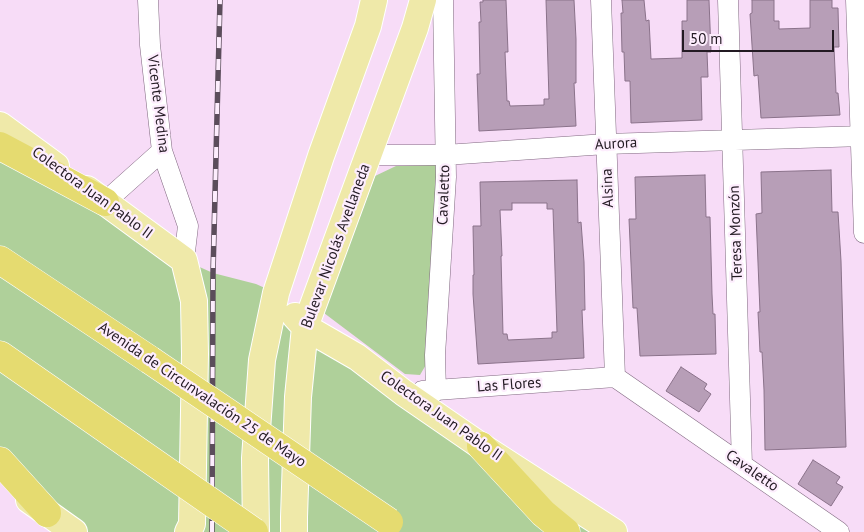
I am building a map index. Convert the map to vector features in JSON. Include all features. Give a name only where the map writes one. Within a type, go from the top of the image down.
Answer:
[{"type":"highway","points":[[0,146],[105,202]]},
{"type":"highway","name":"Avenida de Circunvalación 25 de Mayo","points":[[0,260],[397,527]]},
{"type":"highway","points":[[0,355],[255,532]]},
{"type":"highway","points":[[481,446],[543,513],[566,532]]},
{"type":"highway","points":[[0,461],[47,512]]},
{"type":"main road","points":[[255,532],[255,458],[262,360],[276,292],[318,165],[368,26],[374,0]]},
{"type":"main road","name":"Bulevar Nicolás Avellaneda","points":[[294,532],[298,397],[305,328],[415,28],[423,0]]},
{"type":"main road","name":"Colectora Juan Pablo II","points":[[0,125],[184,260]]},
{"type":"main road","name":"Vicente Medina","points":[[184,260],[194,301],[195,354],[192,524],[188,532]]},
{"type":"main road","name":"Colectora Juan Pablo II","points":[[276,292],[305,328],[358,357],[481,446],[614,532]]},
{"type":"main road","points":[[0,480],[74,532]]},
{"type":"street","name":"Vicente Medina","points":[[148,0],[150,45],[162,150],[188,226],[184,260]]},
{"type":"street","name":"Cavaletto","points":[[436,390],[435,355],[446,177],[443,0]]},
{"type":"street","name":"Alsina","points":[[602,0],[614,377]]},
{"type":"street","name":"Teresa Monzón","points":[[728,0],[742,465]]},
{"type":"street","points":[[856,0],[864,233]]},
{"type":"street","name":"Aurora","points":[[369,155],[446,155],[606,144],[862,136]]},
{"type":"street","points":[[105,202],[162,150]]},
{"type":"street","name":"Cavaletto","points":[[614,377],[839,532]]},
{"type":"street","name":"Las Flores","points":[[404,392],[614,377]]},
{"type":"green space","points":[[0,125],[184,260],[213,273],[256,284],[276,293],[305,327],[614,532],[74,532],[0,480]]},
{"type":"green space","points":[[438,165],[427,363],[420,375],[405,374],[324,313],[375,176],[396,166]]},
{"type":"building","points":[[483,0],[506,0],[508,52],[505,52],[507,101],[509,101],[510,106],[544,105],[544,99],[549,99],[546,0],[574,0],[576,126],[479,131],[477,74],[480,74],[479,22],[481,22],[480,2],[483,2]]},
{"type":"building","points":[[622,0],[644,0],[646,21],[649,20],[651,59],[682,58],[682,21],[687,21],[687,0],[709,0],[711,52],[707,52],[708,77],[701,77],[702,120],[631,123],[630,81],[625,81],[624,52],[622,52]]},
{"type":"building","points":[[752,0],[774,0],[774,21],[779,21],[779,29],[810,28],[810,0],[832,0],[832,8],[838,8],[839,47],[834,47],[836,93],[838,93],[840,115],[761,118],[758,75],[754,76],[750,14],[752,13]]},
{"type":"building","points":[[831,170],[832,212],[838,212],[841,261],[846,447],[765,450],[764,390],[758,312],[760,312],[756,214],[762,213],[761,172]]},
{"type":"building","points":[[705,175],[706,217],[710,217],[716,354],[640,356],[637,308],[633,308],[629,219],[636,219],[635,177]]},
{"type":"building","points":[[577,180],[578,223],[581,222],[584,262],[585,310],[582,310],[584,358],[478,364],[473,294],[473,226],[481,226],[480,182]],"holes":[[[512,203],[547,203],[547,209],[553,209],[557,332],[552,332],[552,338],[508,340],[507,334],[503,334],[500,210],[512,210]]]},
{"type":"building","points":[[681,367],[707,384],[704,389],[711,394],[699,412],[666,391]]},
{"type":"building","points":[[813,460],[840,477],[836,483],[843,487],[831,506],[798,484]]},
{"type":"railway","points":[[212,532],[213,273],[220,0]]}]
